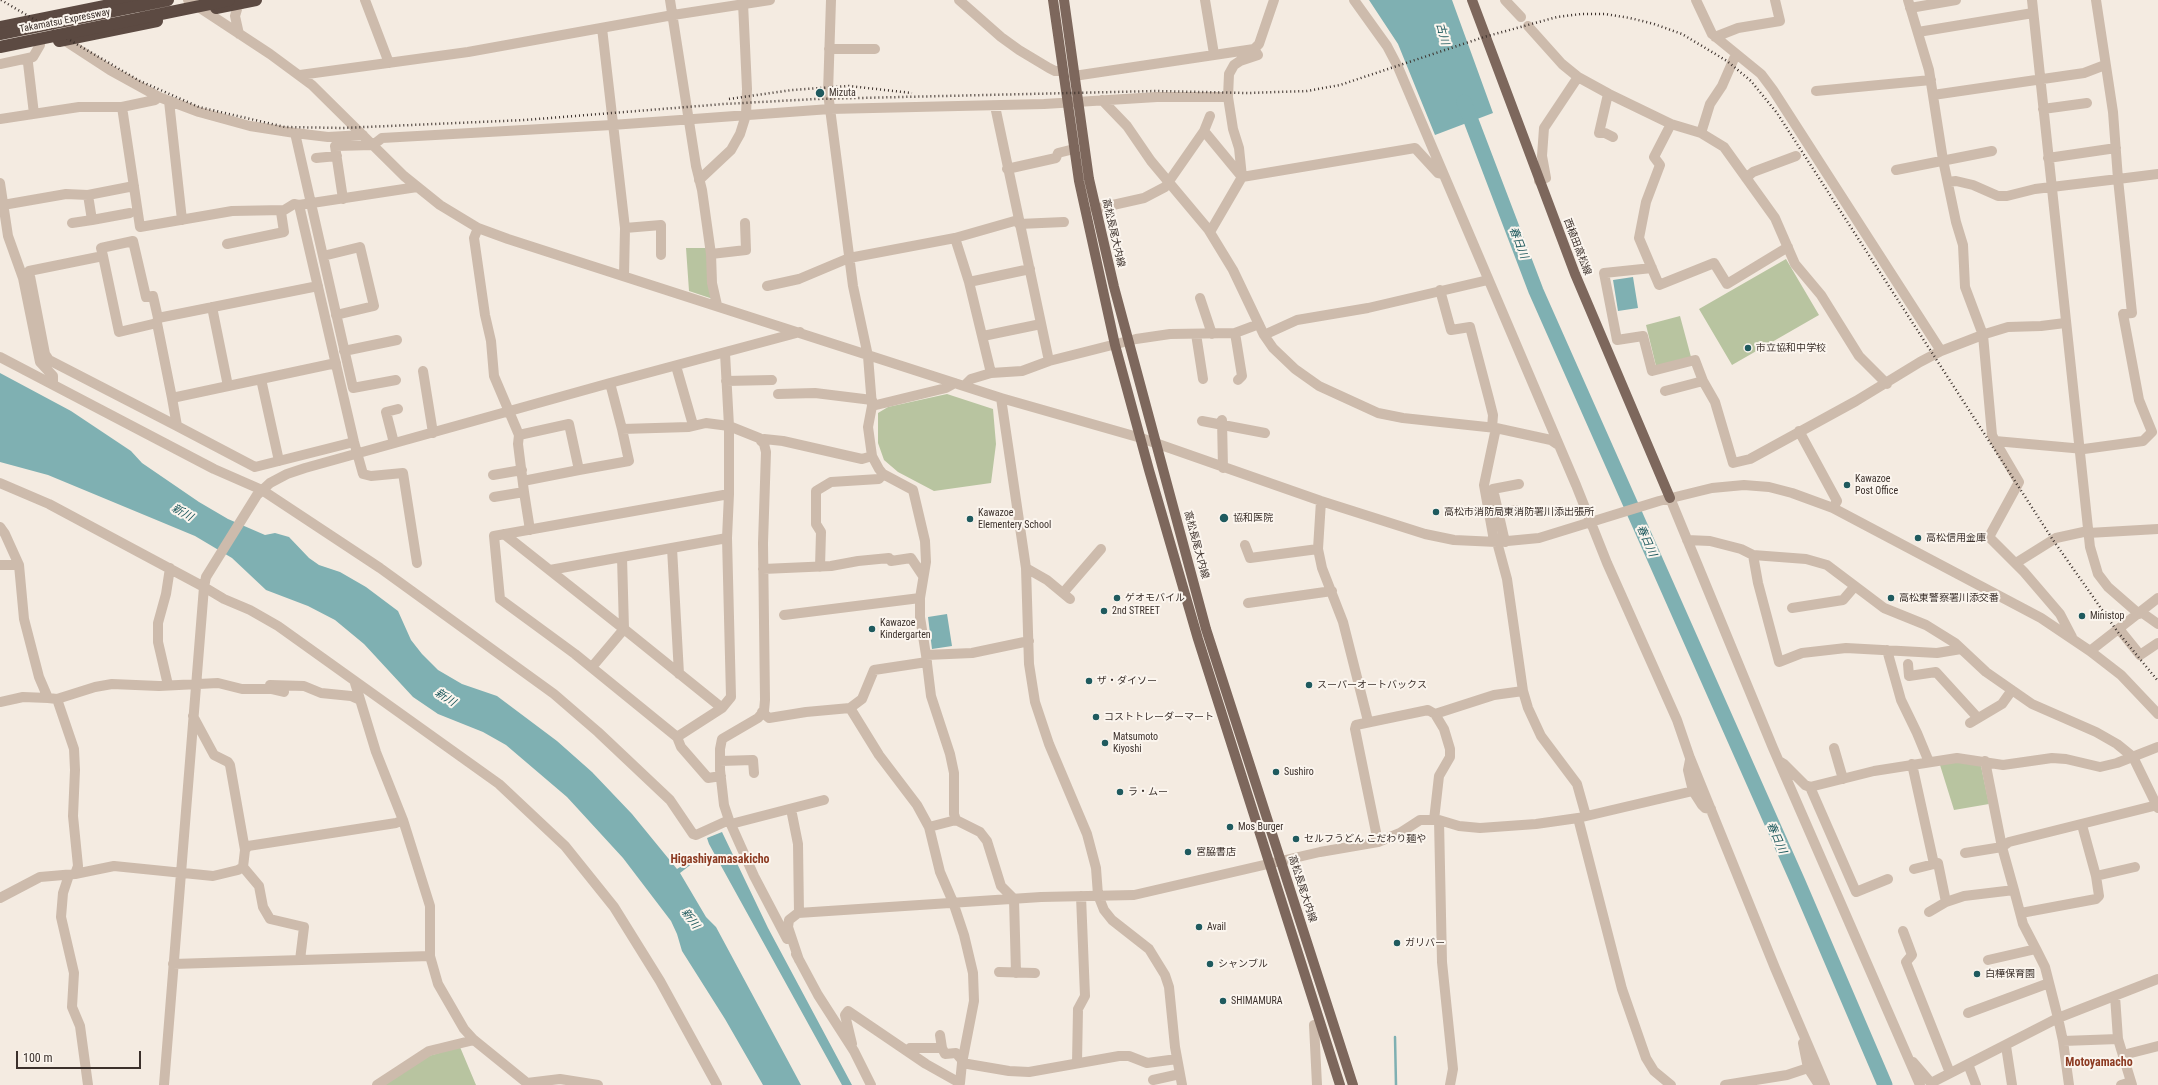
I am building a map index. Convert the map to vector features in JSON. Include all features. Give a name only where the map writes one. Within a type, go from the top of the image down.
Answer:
[{"type":"highway","points":[[0,27],[134,0]]},
{"type":"highway","name":"Takamatsu Expressway","points":[[0,34],[168,0]]},
{"type":"highway","name":"Takamatsu Expressway","points":[[0,47],[229,0]]},
{"type":"highway","points":[[0,53],[256,0]]},
{"type":"main road","points":[[1053,0],[1074,149],[1086,215],[1115,345],[1198,640],[1340,1085]]},
{"type":"main road","name":"高松長尾大内線","points":[[1064,0],[1078,103],[1095,209],[1114,287],[1206,629],[1353,1085]]},
{"type":"main road","name":"西植田高松線","points":[[1472,0],[1539,181],[1665,499]]},
{"type":"street","points":[[188,0],[300,75],[417,187],[440,206],[478,228],[1000,398],[1141,438],[1157,445],[1321,501],[1425,534],[1454,540],[1501,542],[1539,538],[1665,499],[1700,490],[1744,485],[1769,487],[1792,493],[1833,508],[2041,618],[2073,638],[2121,675],[2158,714]]},
{"type":"street","points":[[365,0],[389,63]]},
{"type":"street","points":[[670,0],[711,254],[712,283],[717,305]]},
{"type":"street","points":[[300,75],[473,51],[738,3],[769,0]]},
{"type":"street","points":[[831,0],[829,49],[830,109],[849,258],[868,356],[872,403],[868,427],[872,456],[883,474],[913,490],[925,541],[926,562],[920,598],[920,617],[931,696],[952,760],[956,820]]},
{"type":"street","points":[[958,0],[1000,37],[1019,50],[1055,71],[1063,71]]},
{"type":"street","points":[[1205,0],[1214,54]]},
{"type":"street","points":[[1074,76],[1254,49],[1259,44],[1274,0]]},
{"type":"street","points":[[1354,0],[1387,46],[1398,67],[1557,444],[1593,522],[1677,720],[1690,758],[1825,1085]]},
{"type":"street","points":[[1505,0],[1521,18]]},
{"type":"street","points":[[1696,0],[1715,37],[1761,74],[1773,90],[1941,351]]},
{"type":"street","points":[[1715,37],[1738,28],[1780,22],[1775,0]]},
{"type":"street","points":[[1956,0],[1909,4],[1931,80],[1942,160],[1956,222],[1963,245],[1966,287],[1983,335],[1992,435],[2019,482],[1989,537],[2016,563],[2060,614],[2073,638]]},
{"type":"street","points":[[2032,0],[2065,323],[2088,532],[2093,562],[2098,574],[2108,587],[2140,613],[2158,624]]},
{"type":"street","points":[[1995,440],[2079,448],[2143,441],[2152,432],[2139,400],[2123,314],[2132,311],[2118,179],[2113,112],[2104,65],[2096,0]]},
{"type":"street","points":[[239,34],[235,16],[238,6],[242,3]]},
{"type":"street","points":[[699,180],[731,150],[740,134],[746,115],[747,89],[738,3]]},
{"type":"street","points":[[1918,32],[2033,13]]},
{"type":"street","points":[[1528,26],[1562,64],[1578,77],[1608,94],[1671,124],[1701,133],[1724,147],[1775,218],[1795,264],[1821,295],[1859,356],[1887,384]]},
{"type":"street","points":[[602,28],[625,228],[624,276]]},
{"type":"street","points":[[64,40],[110,70],[158,97],[169,101],[250,126],[328,137],[363,135]]},
{"type":"street","points":[[0,64],[33,57],[40,45]]},
{"type":"street","points":[[829,49],[874,49]]},
{"type":"street","points":[[1210,232],[1242,177],[1240,148],[1233,129],[1228,97],[1229,74],[1230,70],[1240,61],[1258,55],[1254,49]]},
{"type":"street","points":[[1701,133],[1710,104],[1722,86],[1736,54]]},
{"type":"street","points":[[28,63],[34,114]]},
{"type":"street","points":[[1933,95],[2084,73],[2104,65]]},
{"type":"street","points":[[1539,181],[1546,178],[1542,156],[1544,128],[1578,77]]},
{"type":"street","points":[[2040,80],[2085,77]]},
{"type":"street","points":[[1816,91],[1931,80]]},
{"type":"street","points":[[1608,94],[1599,133],[1605,133],[1613,137]]},
{"type":"street","points":[[343,198],[335,146],[373,145],[382,138],[612,125],[688,118],[830,109],[1078,103],[1157,96],[1228,97]]},
{"type":"street","points":[[0,119],[79,107],[122,107],[154,100],[158,97]]},
{"type":"street","points":[[1102,100],[1140,142],[1168,181],[1210,232],[1233,270],[1264,335],[1273,348],[1295,369],[1319,386],[1378,413],[1403,418],[1494,428],[1551,440],[1557,444]]},
{"type":"street","points":[[169,101],[182,220]]},
{"type":"street","points":[[2043,109],[2088,103]]},
{"type":"street","points":[[995,106],[1007,169],[1049,361]]},
{"type":"street","points":[[122,107],[140,227],[232,211],[284,210]]},
{"type":"street","points":[[1095,209],[1144,198],[1165,187],[1204,131],[1210,116]]},
{"type":"street","points":[[1671,124],[1654,157],[1660,165],[1646,202],[1639,238],[1659,285],[1714,263],[1727,284],[1788,247]]},
{"type":"street","points":[[1204,131],[1242,177]]},
{"type":"street","points":[[295,133],[353,388],[396,380]]},
{"type":"street","points":[[1242,177],[1415,148],[1438,173],[1444,175]]},
{"type":"street","points":[[2048,158],[2116,148]]},
{"type":"street","points":[[1007,169],[1056,158],[1058,153],[1074,149]]},
{"type":"street","points":[[1896,170],[1992,151]]},
{"type":"street","points":[[316,158],[337,156]]},
{"type":"street","points":[[1746,178],[1754,172],[1796,156]]},
{"type":"street","points":[[1948,182],[1973,185],[1998,196],[2007,196],[2051,186],[2158,174]]},
{"type":"street","points":[[0,183],[8,236],[23,278],[40,362],[53,376],[53,383]]},
{"type":"street","points":[[3,205],[66,194],[88,195],[134,186]]},
{"type":"street","points":[[227,244],[284,232],[281,212],[294,204],[299,205],[417,187]]},
{"type":"street","points":[[88,195],[92,220]]},
{"type":"street","points":[[299,205],[354,442],[355,454],[363,474],[371,476],[402,473],[417,563]]},
{"type":"street","points":[[72,223],[130,213]]},
{"type":"street","points":[[767,286],[799,279],[849,258],[955,238],[1019,222],[1064,222]]},
{"type":"street","points":[[711,254],[746,250],[745,224]]},
{"type":"street","points":[[625,228],[662,225],[661,255]]},
{"type":"street","points":[[478,228],[474,238],[485,315],[491,341],[494,376],[519,435],[518,444],[530,530]]},
{"type":"street","points":[[955,238],[969,282],[991,373]]},
{"type":"street","points":[[177,426],[158,321],[152,296],[146,298],[134,241],[101,248],[119,332],[158,321],[212,308],[318,286]]},
{"type":"street","points":[[323,256],[360,247],[374,306],[336,315]]},
{"type":"street","points":[[103,256],[29,272],[45,354],[49,360],[255,467],[354,442]]},
{"type":"street","points":[[1617,340],[1604,273],[1652,268]]},
{"type":"street","points":[[969,282],[1030,269]]},
{"type":"street","points":[[1264,335],[1297,320],[1368,308],[1488,280]]},
{"type":"street","points":[[1440,290],[1451,330],[1470,327],[1493,415],[1494,428],[1484,485],[1493,535],[1501,542]]},
{"type":"street","points":[[1200,298],[1212,334]]},
{"type":"street","points":[[212,308],[228,386]]},
{"type":"street","points":[[1604,345],[1617,340],[1643,336],[1652,371],[1695,360],[1703,381],[1715,402],[1733,462],[1750,459],[1887,384],[1920,362],[1941,351],[2008,327],[2040,326],[2065,323]]},
{"type":"street","points":[[983,336],[1041,324]]},
{"type":"street","points":[[778,394],[815,394],[872,403],[946,388],[991,373],[1022,371],[1049,361],[1129,341],[1170,334],[1235,333],[1259,324]]},
{"type":"street","points":[[164,1085],[204,587],[206,577],[259,493],[270,483],[293,472],[610,383],[800,332]]},
{"type":"street","points":[[1235,333],[1242,376],[1238,380]]},
{"type":"street","points":[[1196,334],[1203,379]]},
{"type":"street","points":[[344,351],[397,340]]},
{"type":"street","points":[[677,737],[722,708],[731,697],[727,538],[729,494],[729,426],[725,353]]},
{"type":"street","points":[[0,357],[53,383],[259,493],[380,568],[554,694],[654,783],[670,800],[692,834],[696,835],[730,822],[791,809],[824,800]]},
{"type":"street","points":[[172,398],[336,363]]},
{"type":"street","points":[[676,366],[693,425]]},
{"type":"street","points":[[423,371],[433,432]]},
{"type":"street","points":[[261,379],[279,461]]},
{"type":"street","points":[[726,381],[772,380]]},
{"type":"street","points":[[1665,391],[1703,381]]},
{"type":"street","points":[[523,481],[629,461],[610,383]]},
{"type":"street","points":[[1000,398],[1026,568],[1029,664],[1034,702],[1049,744],[1087,834],[1096,868],[1098,896],[1107,914],[1149,949],[1165,975],[1169,987],[1177,1059],[1182,1085]]},
{"type":"street","points":[[394,443],[386,412],[398,409]]},
{"type":"street","points":[[1202,421],[1223,423],[1265,433]]},
{"type":"street","points":[[622,429],[706,423],[729,426],[761,440],[783,441],[862,458],[872,456]]},
{"type":"street","points":[[1223,423],[1223,468]]},
{"type":"street","points":[[519,435],[569,424],[579,470]]},
{"type":"street","points":[[1799,431],[1837,501],[1833,508]]},
{"type":"street","points":[[761,440],[766,452],[767,465],[763,570],[765,700],[762,712],[758,718],[722,738],[720,749],[720,776],[724,805],[754,876],[818,995],[854,1051],[871,1085]]},
{"type":"street","points":[[494,475],[522,470]]},
{"type":"street","points":[[820,567],[822,532],[816,524],[816,491],[831,482],[880,479],[883,474]]},
{"type":"street","points":[[0,483],[49,504],[170,568],[224,599],[250,610],[278,626],[355,683],[499,784],[565,846],[614,907],[660,981],[717,1085]]},
{"type":"street","points":[[1519,484],[1493,489],[1498,514],[1523,691],[1528,708],[1541,736],[1577,784],[1582,817],[1622,989],[1646,1058],[1654,1071],[1671,1085]]},
{"type":"street","points":[[494,497],[524,492]]},
{"type":"street","points":[[720,776],[708,778],[681,746],[677,737],[592,667],[500,599],[494,536],[729,494]]},
{"type":"street","points":[[1665,499],[1687,540],[1779,761],[1920,1085]]},
{"type":"street","points":[[1321,501],[1318,549],[1322,568],[1343,622],[1368,721]]},
{"type":"street","points":[[1498,514],[1516,510]]},
{"type":"street","points":[[0,527],[5,534],[19,565],[24,620],[39,677],[53,699],[74,749],[75,770],[73,816],[78,866],[62,892],[61,917],[74,973],[72,1007],[80,1026],[88,1085]]},
{"type":"street","points":[[2016,563],[2056,538],[2088,532],[2158,529]]},
{"type":"street","points":[[504,534],[722,708]]},
{"type":"street","points":[[550,570],[727,538]]},
{"type":"street","points":[[1687,540],[1710,541],[1741,549],[1753,555],[1818,561],[1827,565],[1884,608],[1926,625],[1955,643],[1986,672],[2032,704],[2096,732],[2117,744],[2133,757],[2157,806],[2009,842],[2002,847],[1966,853]]},
{"type":"street","points":[[1245,545],[1250,558],[1318,549]]},
{"type":"street","points":[[672,548],[679,674]]},
{"type":"street","points":[[1026,568],[1047,580],[1066,596],[1101,549]]},
{"type":"street","points":[[1753,555],[1758,583],[1779,662],[1802,653],[1846,648],[1936,652],[1961,649]]},
{"type":"street","points":[[592,667],[624,629],[622,557]]},
{"type":"street","points":[[763,570],[820,567],[889,558],[891,560],[911,558],[923,576]]},
{"type":"street","points":[[0,565],[19,565]]},
{"type":"street","points":[[168,685],[158,642],[158,623],[166,594],[170,568]]},
{"type":"street","points":[[1792,608],[1843,600],[1855,586]]},
{"type":"street","points":[[1248,603],[1332,591]]},
{"type":"street","points":[[784,615],[920,598]]},
{"type":"street","points":[[2090,651],[2158,598]]},
{"type":"street","points":[[2119,629],[2140,655],[2158,642]]},
{"type":"street","points":[[762,712],[769,718],[806,712],[850,708],[862,698],[874,670],[926,659],[972,653],[1029,641]]},
{"type":"street","points":[[1887,650],[1901,700],[1917,733],[1928,762]]},
{"type":"street","points":[[1908,664],[1909,676],[1936,672],[1974,720],[2002,704],[2012,690]]},
{"type":"street","points":[[0,702],[23,697],[53,699],[95,686],[112,684],[168,685],[219,678],[254,685],[293,684],[320,693],[351,696],[360,700]]},
{"type":"street","points":[[196,680],[218,683],[242,689],[271,689],[284,692]]},
{"type":"street","points":[[355,683],[376,752],[403,820],[430,906],[430,956],[438,984],[464,1029],[474,1040],[527,1084],[560,1079],[598,1085]]},
{"type":"street","points":[[1435,714],[1494,694],[1523,691]]},
{"type":"street","points":[[850,708],[879,755],[917,805],[929,827],[940,872],[953,902],[964,935],[973,973],[974,1001],[962,1061],[961,1084],[907,1051],[848,1011],[845,1015],[854,1051]]},
{"type":"street","points":[[1378,842],[1355,729],[1356,725],[1368,721],[1428,710],[1435,714],[1444,729],[1450,749],[1450,757],[1439,776],[1436,820],[1442,962],[1453,1069],[1450,1085]]},
{"type":"street","points":[[193,716],[214,755],[228,762],[230,765],[245,850],[243,867],[259,886],[263,907],[270,919],[304,927],[300,960]]},
{"type":"street","points":[[1779,761],[1805,785],[1810,787],[1912,764],[1957,758],[1985,761],[1991,764],[2014,764],[2052,758],[2076,760],[2100,767],[2133,757],[2158,747]]},
{"type":"street","points":[[1834,748],[1843,779]]},
{"type":"street","points":[[1690,758],[1688,770],[1693,792],[1705,808],[1711,809]]},
{"type":"street","points":[[720,761],[753,760],[754,773]]},
{"type":"street","points":[[1985,761],[2002,847],[2023,924],[2045,967],[2063,1041],[2069,1085]]},
{"type":"street","points":[[1912,764],[1934,864]]},
{"type":"street","points":[[1810,787],[1856,892],[1888,879]]},
{"type":"street","points":[[799,960],[788,927],[789,920],[800,913],[953,902],[1134,894],[1281,861],[1378,842],[1400,833],[1420,820],[1436,820],[1459,826],[1495,827],[1536,824],[1582,817],[1693,792]]},
{"type":"street","points":[[791,809],[798,844],[800,913]]},
{"type":"street","points":[[245,850],[248,846],[396,823],[403,820]]},
{"type":"street","points":[[929,827],[956,820],[980,832],[987,841],[1001,886],[1014,899],[1016,972]]},
{"type":"street","points":[[2021,913],[2096,899],[2099,896],[2096,876],[2082,825]]},
{"type":"street","points":[[1914,869],[1938,863],[1946,902]]},
{"type":"street","points":[[0,898],[40,877],[72,875],[114,866],[180,872],[198,876],[213,876],[238,870],[243,867]]},
{"type":"street","points":[[2096,876],[2135,868]]},
{"type":"street","points":[[1929,912],[1946,902],[1964,896],[2014,890]]},
{"type":"street","points":[[1077,1063],[1078,1009],[1085,996],[1081,896]]},
{"type":"street","points":[[767,900],[789,920]]},
{"type":"street","points":[[1903,931],[1912,955],[1906,962],[1950,1073]]},
{"type":"street","points":[[1988,960],[2036,950]]},
{"type":"street","points":[[173,964],[430,956]]},
{"type":"street","points":[[999,972],[1035,973]]},
{"type":"street","points":[[1906,1053],[1932,1084],[1950,1073],[2006,1046],[2058,1018],[2158,979]]},
{"type":"street","points":[[1968,1013],[2049,983]]},
{"type":"street","points":[[2115,996],[2118,1039],[2123,1055],[2128,1084]]},
{"type":"street","points":[[1318,1085],[1314,1025],[1320,1023]]},
{"type":"street","points":[[1803,1034],[1802,1043],[1808,1068],[1819,1085]]},
{"type":"street","points":[[940,1035],[942,1048],[945,1054],[956,1053],[962,1061],[1009,1071],[1028,1072],[1119,1056],[1129,1056],[1147,1063],[1177,1059]]},
{"type":"street","points":[[2063,1041],[2118,1039]]},
{"type":"street","points":[[377,1085],[429,1051],[474,1040]]},
{"type":"street","points":[[2006,1046],[2012,1085]]},
{"type":"street","points":[[2123,1055],[2158,1046]]},
{"type":"street","points":[[907,1051],[910,1048],[942,1048]]},
{"type":"street","points":[[1968,1064],[1976,1085]]},
{"type":"street","points":[[1725,1085],[1787,1075],[1808,1068]]},
{"type":"street","points":[[1153,1080],[1180,1074]]},
{"type":"green space","points":[[686,248],[708,248],[713,299],[689,291]]},
{"type":"green space","points":[[1786,259],[1819,315],[1732,365],[1699,309]]},
{"type":"green space","points":[[1680,316],[1691,357],[1656,366],[1646,325]]},
{"type":"green space","points":[[947,394],[993,409],[996,444],[991,483],[934,491],[898,472],[884,460],[878,443],[878,413],[888,407]]},
{"type":"green space","points":[[1955,761],[1981,766],[1989,804],[1954,810],[1940,765]]},
{"type":"green space","points":[[460,1047],[476,1085],[382,1085],[425,1057]]},
{"type":"water","name":"古川","points":[[1369,0],[1452,0],[1493,113],[1435,135],[1398,44]]},
{"type":"water","points":[[1633,277],[1638,308],[1618,311],[1613,280]]},
{"type":"water","name":"新川","points":[[0,373],[71,411],[131,451],[142,463],[199,502],[228,519],[265,535],[275,533],[289,537],[309,558],[319,565],[340,572],[366,587],[398,611],[411,640],[438,670],[462,684],[497,696],[557,741],[592,772],[632,814],[677,869],[691,860],[693,863],[680,873],[706,917],[716,927],[801,1085],[763,1085],[725,1019],[682,951],[671,921],[623,858],[567,797],[506,745],[483,732],[438,714],[413,697],[364,644],[335,620],[308,606],[266,590],[232,558],[195,536],[48,475],[0,462]]},
{"type":"water","points":[[947,614],[952,646],[932,649],[928,617]]},
{"type":"water","points":[[722,832],[768,928],[852,1085],[842,1085],[709,844],[707,838]]},
{"type":"waterway","name":"春日川","points":[[1464,102],[1536,291],[1798,882],[1885,1085]]},
{"type":"waterway","points":[[1395,1037],[1396,1085]]},
{"type":"railway","points":[[1,0],[140,81],[199,107],[285,127],[343,128],[525,120],[724,104],[816,99],[1156,91],[1248,93],[1307,91],[1340,85],[1484,37],[1557,17],[1581,14],[1605,14],[1654,24],[1682,34],[1727,61],[1751,81],[1777,113],[2053,540],[2117,631],[2158,681]]},
{"type":"railway","points":[[729,99],[792,90],[849,86],[912,93]]},
{"type":"place","name":"Mizuta","points":[[820,93]]},
{"type":"place","name":"市立協和中学校","points":[[1748,348]]},
{"type":"place","name":"Kawazoe Post Office","points":[[1847,485]]},
{"type":"place","name":"高松市消防局東消防署川添出張所","points":[[1436,512]]},
{"type":"place","name":"協和医院","points":[[1224,518]]},
{"type":"place","name":"Kawazoe Elementery School","points":[[970,519]]},
{"type":"place","name":"高松信用金庫","points":[[1918,538]]},
{"type":"place","name":"ゲオモバイル","points":[[1117,598]]},
{"type":"place","name":"高松東警察署川添交番","points":[[1891,598]]},
{"type":"place","name":"2nd STREET","points":[[1104,611]]},
{"type":"place","name":"Ministop","points":[[2082,616]]},
{"type":"place","name":"Kawazoe Kindergarten","points":[[872,629]]},
{"type":"place","name":"ザ・ダイソー","points":[[1089,681]]},
{"type":"place","name":"スーパーオートバックス","points":[[1309,685]]},
{"type":"place","name":"コストトレーダーマート","points":[[1096,717]]},
{"type":"place","name":"Matsumoto Kiyoshi","points":[[1105,743]]},
{"type":"place","name":"Sushiro","points":[[1276,772]]},
{"type":"place","name":"ラ・ムー","points":[[1120,792]]},
{"type":"place","name":"Mos Burger","points":[[1230,827]]},
{"type":"place","name":"セルフうどん こだわり麺や","points":[[1296,839]]},
{"type":"place","name":"宮脇書店","points":[[1188,852]]},
{"type":"place","name":"Avail","points":[[1199,927]]},
{"type":"place","name":"ガリバー","points":[[1397,943]]},
{"type":"place","name":"シャンブル","points":[[1210,964]]},
{"type":"place","name":"白樺保育園","points":[[1977,974]]},
{"type":"place","name":"SHIMAMURA","points":[[1223,1001]]},
{"type":"district","name":"Higashiyamasakicho","points":[[720,860]]},
{"type":"district","name":"Motoyamacho","points":[[2099,1063]]}]
